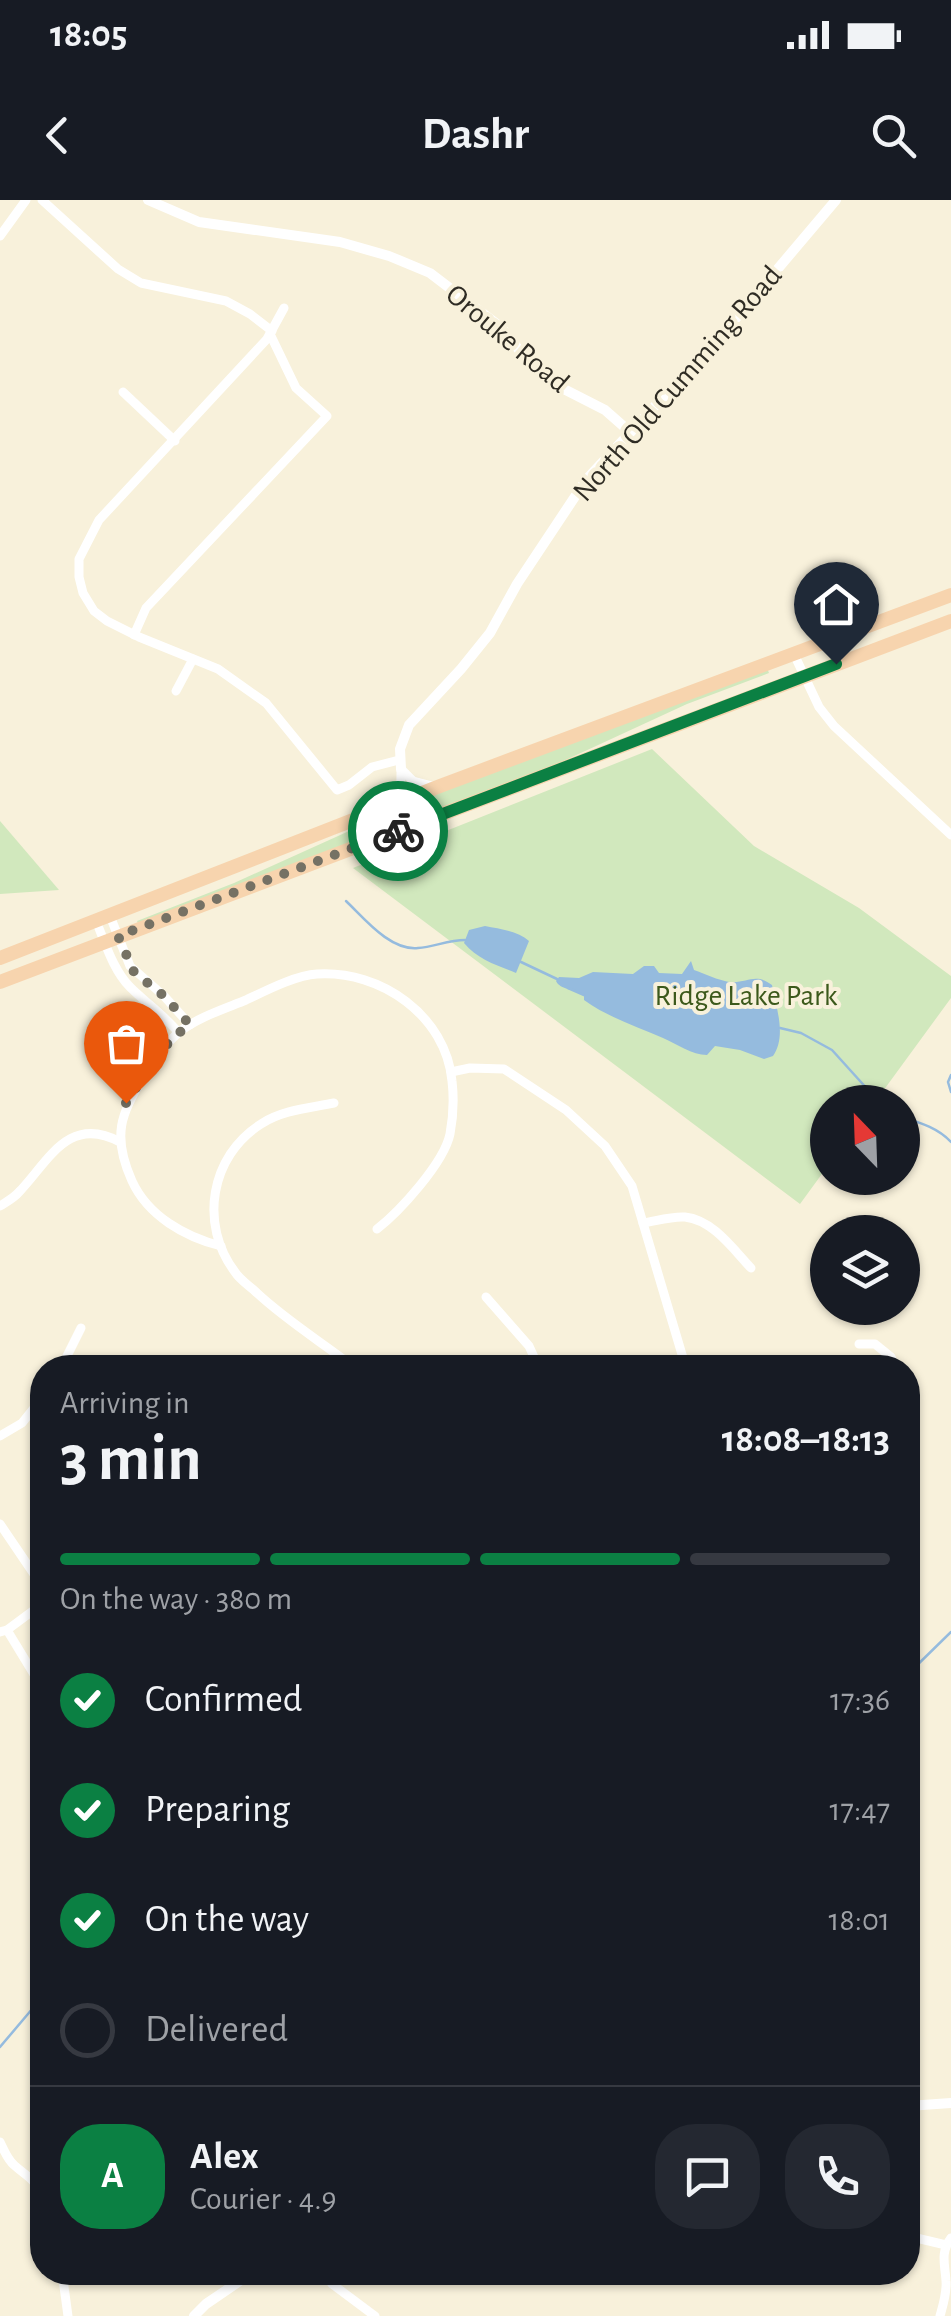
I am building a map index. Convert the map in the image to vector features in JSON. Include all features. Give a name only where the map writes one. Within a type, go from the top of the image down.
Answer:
[{"type":"highway","points":[[0,958],[440,786],[951,594]]},
{"type":"highway","points":[[0,982],[951,621]]},
{"type":"street","points":[[0,236],[26,200]]},
{"type":"street","points":[[42,200],[88,245],[130,276],[226,302],[250,314],[271,332],[296,388],[327,416],[146,608],[134,635]]},
{"type":"street","name":"Orouke Road","points":[[148,200],[198,222],[340,242],[430,273],[502,328],[554,384],[605,410],[630,432]]},
{"type":"street","name":"North Old Cumming Road","points":[[388,807],[400,790],[402,740],[414,718],[490,633],[516,584],[586,480],[736,320],[836,200]]},
{"type":"street","points":[[284,308],[271,332],[99,520],[78,559],[83,593],[94,611],[107,621],[218,670],[266,703],[337,790],[372,767],[400,764],[420,785],[440,786]]},
{"type":"street","points":[[123,392],[175,440]]},
{"type":"street","points":[[793,652],[820,707],[849,742],[951,835]]},
{"type":"street","points":[[176,691],[194,660]]},
{"type":"street","points":[[103,918],[116,966],[128,985],[178,1032]]},
{"type":"street","points":[[111,938],[130,966],[190,1025]]},
{"type":"street","points":[[221,1246],[180,1232],[155,1212],[135,1188],[120,1142],[126,1103],[178,1032],[262,992],[312,974],[359,978],[398,994],[422,1014],[444,1049],[451,1072],[450,1136],[416,1189],[377,1229]]},
{"type":"street","points":[[135,991],[146,980]]},
{"type":"street","points":[[451,1072],[504,1069],[566,1110],[606,1146],[632,1186],[682,1355]]},
{"type":"street","points":[[334,1103],[281,1114],[260,1124],[240,1141],[216,1181],[212,1219],[235,1272],[268,1304],[338,1355]]},
{"type":"street","points":[[0,1206],[18,1194],[54,1149],[70,1138],[107,1135],[120,1142]]},
{"type":"street","points":[[643,1222],[681,1216],[698,1220],[716,1232],[750,1268]]},
{"type":"street","points":[[486,1297],[533,1355]]},
{"type":"street","points":[[68,1355],[81,1328]]},
{"type":"street","points":[[859,1344],[875,1344],[889,1355]]},
{"type":"street","points":[[0,1436],[22,1423],[30,1413]]},
{"type":"street","points":[[0,1524],[30,1568]]},
{"type":"street","points":[[30,1613],[4,1631],[30,1669]]},
{"type":"street","points":[[920,2105],[951,2104]]},
{"type":"street","points":[[0,2142],[10,2162],[30,2176]]},
{"type":"street","points":[[920,2238],[948,2242],[942,2265],[946,2281],[940,2316]]},
{"type":"street","points":[[64,2285],[68,2316]]},
{"type":"street","points":[[194,2316],[234,2285]]},
{"type":"street","points":[[333,2285],[375,2316]]},
{"type":"green space","points":[[767,668],[769,673],[687,704],[557,764],[139,926],[137,921],[234,883],[400,808]]},
{"type":"green space","name":"Ridge Lake Park","points":[[652,749],[754,846],[859,908],[951,976],[951,998],[887,1085],[810,1085],[810,1190],[800,1204],[353,868]]},
{"type":"green space","points":[[0,821],[59,890],[0,894]]},
{"type":"water","points":[[485,926],[529,941],[516,973],[482,958],[464,943],[469,930]]},
{"type":"water","points":[[691,961],[694,970],[720,980],[761,979],[772,985],[780,1031],[773,1056],[764,1059],[715,1046],[707,1055],[696,1053],[603,1012],[584,1000],[584,995],[556,981],[559,977],[579,978],[593,972],[633,974],[644,966],[654,966],[659,973],[682,974]]},
{"type":"waterway","points":[[346,901],[378,932],[408,948],[465,940]]},
{"type":"waterway","points":[[521,962],[557,979]]},
{"type":"waterway","points":[[568,988],[584,995]]},
{"type":"waterway","points":[[780,1028],[801,1033],[832,1050],[864,1085]]},
{"type":"waterway","points":[[951,1075],[951,1092]]},
{"type":"waterway","points":[[920,1123],[951,1142]]},
{"type":"waterway","points":[[920,1662],[951,1632]]},
{"type":"waterway","points":[[0,2047],[30,2012]]},
{"type":"way so far","points":[[126,1103],[159,1053],[190,1025],[164,996],[134,972],[118,936],[398,831]]},
{"type":"route","points":[[398,831],[836,664]]}]
